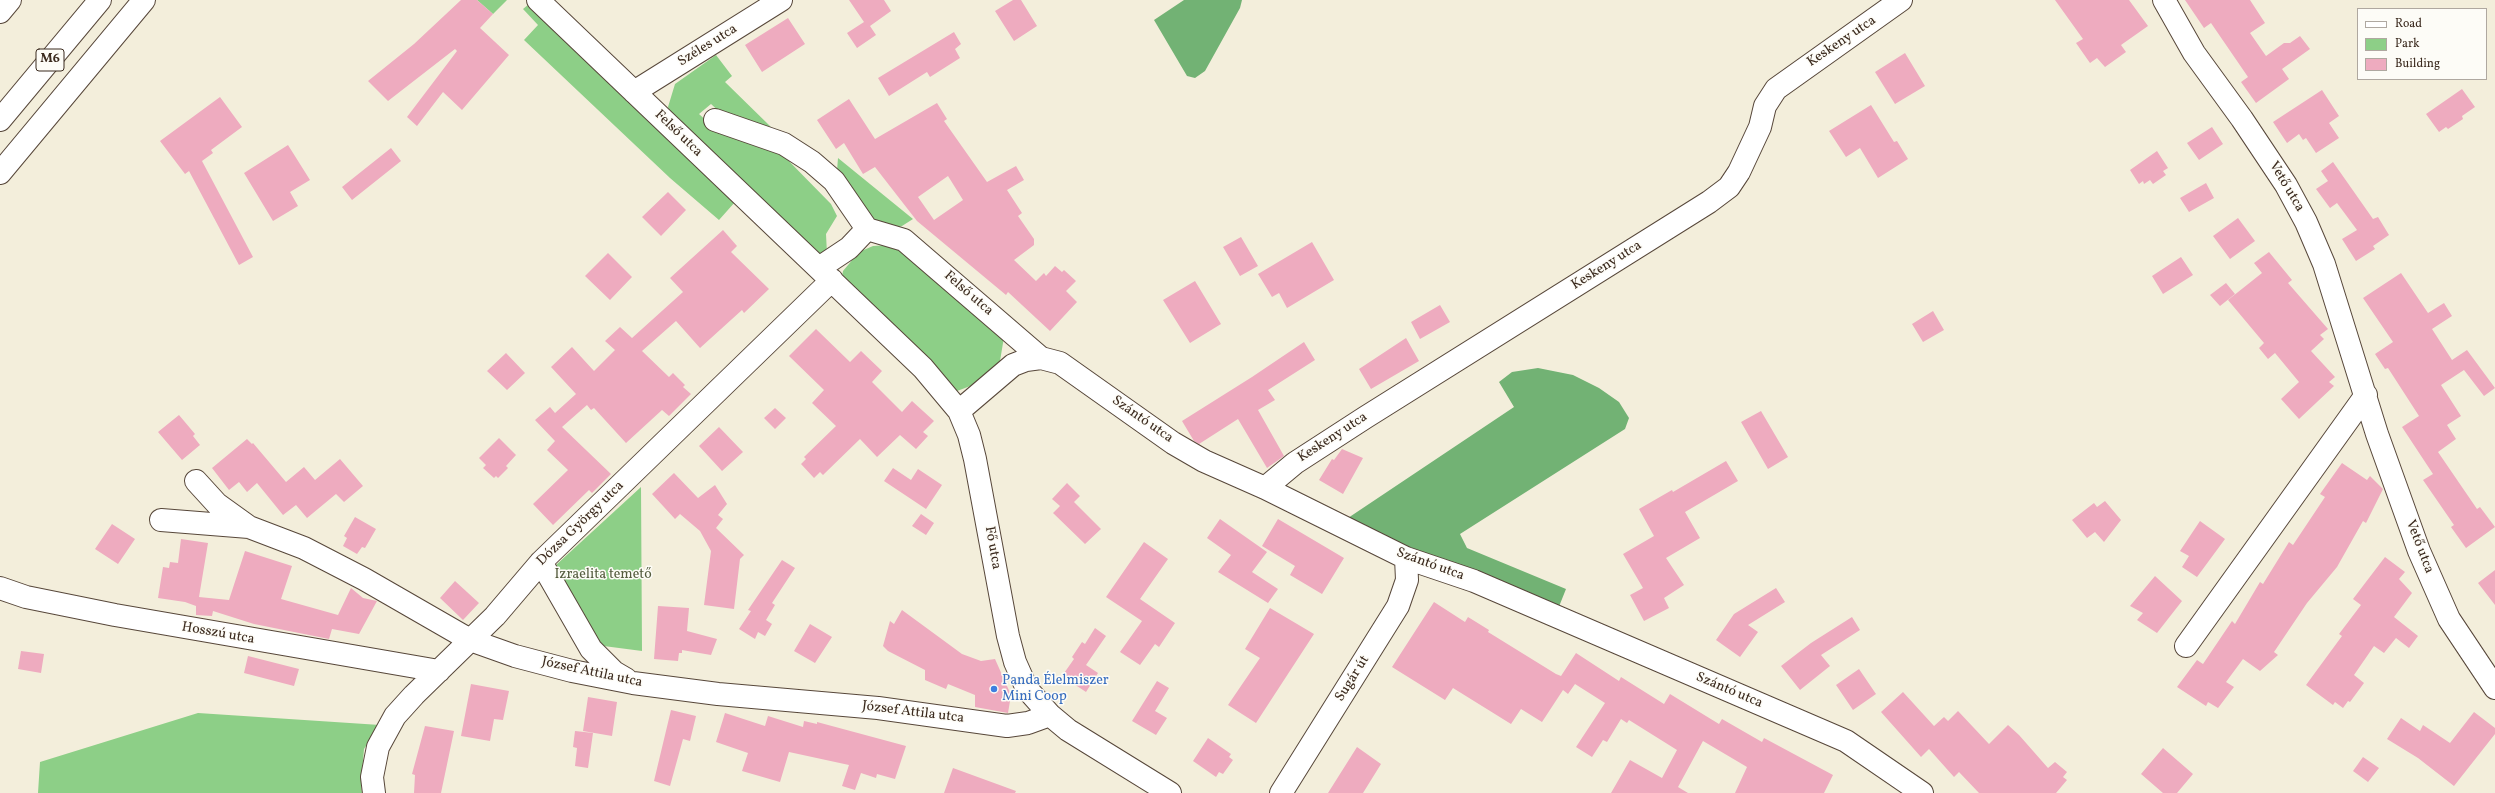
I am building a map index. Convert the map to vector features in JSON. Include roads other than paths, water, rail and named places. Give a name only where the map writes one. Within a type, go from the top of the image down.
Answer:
[{"type":"main road","points":[[0,12],[10,0]]},
{"type":"main road","name":"M6","points":[[0,120],[100,0]]},
{"type":"main road","name":"M6","points":[[0,174],[144,0]]},
{"type":"main road","name":"Felső utca","points":[[538,0],[826,274]]},
{"type":"main road","name":"Széles utca","points":[[634,92],[781,0]]},
{"type":"main road","name":"Keskeny utca","points":[[1265,488],[1295,463],[1366,416],[1709,202],[1729,187],[1740,172],[1760,127],[1766,106],[1776,89],[1901,0]]},
{"type":"main road","name":"Vető utca","points":[[2164,0],[2194,52],[2242,119],[2286,185],[2306,222],[2324,264],[2366,396],[2419,551],[2449,619],[2495,688]]},
{"type":"main road","points":[[716,120],[784,144],[812,162],[834,181],[867,229],[826,274]]},
{"type":"main road","name":"Felső utca","points":[[867,229],[904,240],[1041,358]]},
{"type":"main road","name":"Fő utca","points":[[826,274],[924,368],[959,411],[969,435],[976,460],[1008,636],[1015,662],[1027,689],[1050,715],[1068,730],[1170,793]]},
{"type":"main road","name":"Dózsa György utca","points":[[374,793],[372,777],[373,763],[386,732],[395,716],[495,616],[541,562],[826,274]]},
{"type":"main road","name":"Szántó utca","points":[[959,411],[1013,365],[1026,360],[1041,358],[1060,363],[1161,434],[1204,462],[1265,488],[1406,558],[1474,581],[1846,742],[1922,793]]},
{"type":"main road","points":[[2186,646],[2366,396]]},
{"type":"main road","points":[[196,481],[217,504],[249,527]]},
{"type":"main road","name":"József Attila utca","points":[[161,520],[249,527],[304,548],[364,579],[470,640],[558,667],[633,683],[718,694],[932,714],[1007,726],[1028,723],[1050,715]]},
{"type":"main road","name":"Sugár út","points":[[1281,793],[1398,606],[1407,580],[1406,558]]},
{"type":"main road","points":[[541,562],[591,649],[614,672],[633,683]]},
{"type":"main road","name":"Hosszú utca","points":[[0,588],[26,597],[115,615],[439,671]]},
{"type":"place","name":"Panda Élelmiszer Mini Coop","points":[[994,689]]},
{"type":"park label","name":"Izraelita temető","points":[[603,575]]}]
